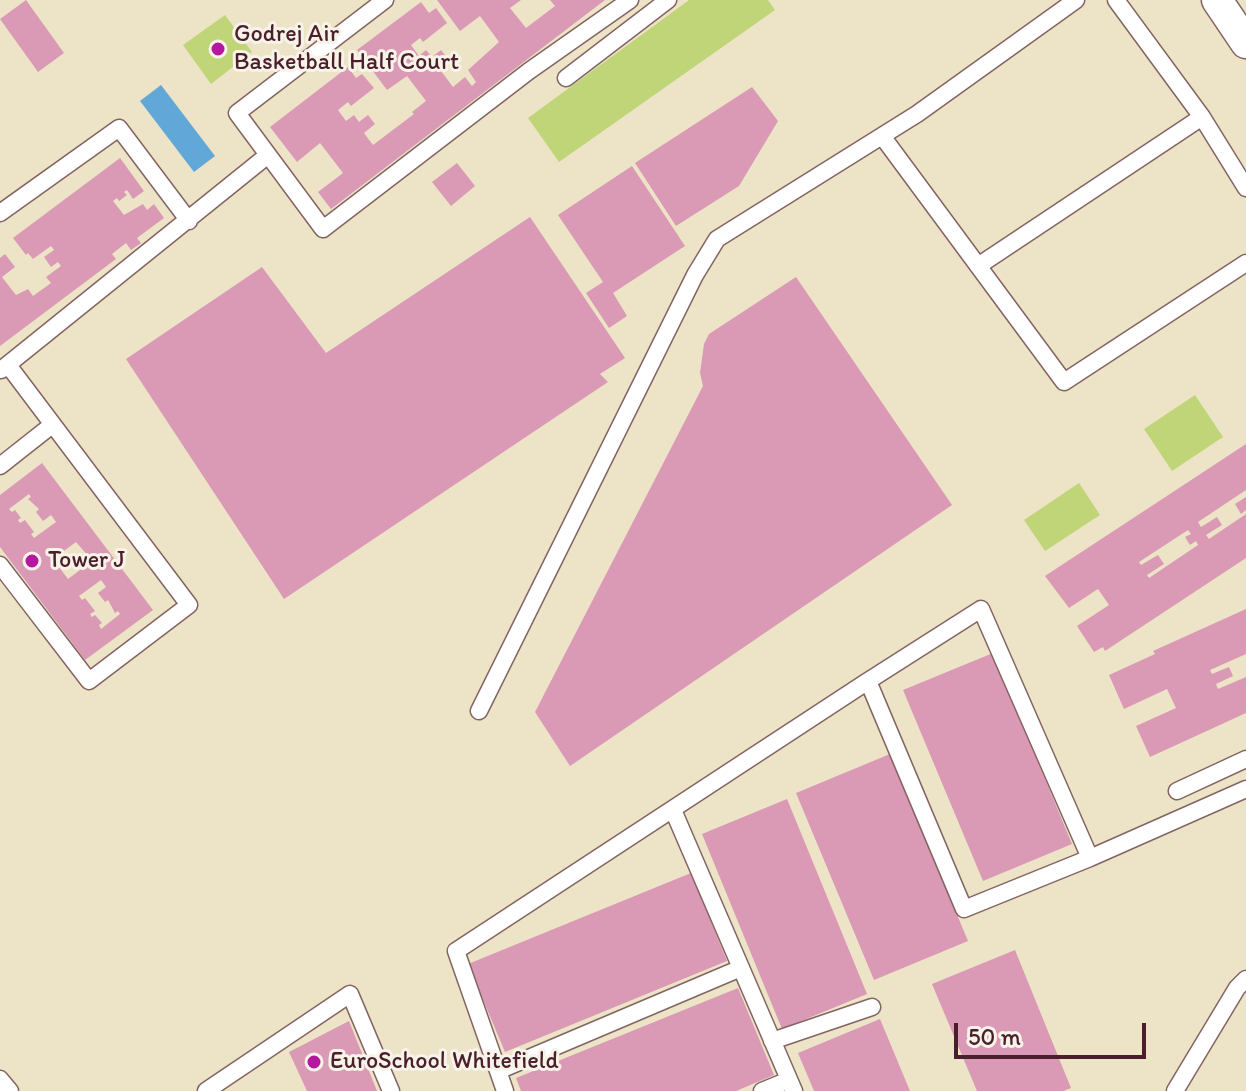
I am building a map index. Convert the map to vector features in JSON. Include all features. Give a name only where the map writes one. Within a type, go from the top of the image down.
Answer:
[{"type":"street","points":[[1217,0],[1246,43]]},
{"type":"lane","points":[[385,0],[237,113],[323,229],[529,71],[630,0]]},
{"type":"lane","points":[[566,78],[668,0]]},
{"type":"lane","points":[[479,711],[695,275],[717,239],[917,114],[1076,0]]},
{"type":"lane","points":[[1116,0],[1202,117],[1246,188]]},
{"type":"lane","points":[[978,266],[1202,117]]},
{"type":"lane","points":[[0,213],[119,128],[189,221]]},
{"type":"lane","points":[[882,136],[1064,382],[1246,263]]},
{"type":"lane","points":[[0,565],[89,681],[189,605],[52,425],[4,368],[268,155]]},
{"type":"lane","points":[[0,466],[52,425]]},
{"type":"lane","points":[[505,1091],[456,951],[981,609],[1090,858]]},
{"type":"lane","points":[[868,681],[964,909],[1090,858],[1246,789]]},
{"type":"lane","points":[[1177,791],[1246,759]]},
{"type":"lane","points":[[673,810],[792,1085],[762,1091]]},
{"type":"lane","points":[[498,1071],[741,968]]},
{"type":"lane","points":[[1175,1091],[1237,988],[1246,979]]},
{"type":"lane","points":[[206,1091],[350,994],[391,1091]]},
{"type":"lane","points":[[772,1041],[872,1007]]},
{"type":"lane","points":[[0,1079],[10,1091]]},
{"type":"green space","points":[[689,0],[768,0],[775,10],[559,162],[528,118]]},
{"type":"green space","name":"Godrej Air Basketball Half Court","points":[[225,15],[252,52],[211,84],[183,45]]},
{"type":"green space","points":[[1195,395],[1223,437],[1172,471],[1144,429]]},
{"type":"green space","points":[[1079,483],[1100,515],[1045,551],[1024,520]]},
{"type":"water","points":[[161,85],[215,156],[194,172],[140,101]]},
{"type":"building","points":[[26,0],[64,53],[38,72],[0,19]]},
{"type":"building","points":[[437,0],[521,0],[510,8],[526,28],[555,6],[550,0],[605,0],[331,209],[318,192],[343,173],[320,143],[297,162],[270,127],[348,67],[356,78],[362,74],[374,88],[351,106],[348,102],[338,110],[346,121],[354,115],[359,122],[368,115],[375,124],[364,133],[373,145],[414,114],[412,112],[426,101],[407,76],[387,90],[357,50],[421,2],[429,13],[436,8],[447,23],[423,42],[420,38],[411,45],[419,56],[426,50],[432,57],[441,50],[448,59],[438,67],[453,87],[465,77],[472,86],[476,82],[468,70],[499,42],[480,16],[460,31]]},
{"type":"building","points":[[752,87],[778,121],[739,186],[676,226],[635,163]]},
{"type":"building","points":[[120,158],[144,191],[133,199],[127,190],[124,192],[127,195],[113,201],[124,215],[143,204],[147,210],[154,204],[164,218],[137,238],[141,243],[131,250],[126,243],[112,254],[116,259],[0,346],[0,258],[5,254],[15,267],[2,277],[16,295],[28,289],[33,296],[51,283],[46,277],[61,266],[58,262],[51,267],[44,257],[54,250],[51,246],[33,259],[13,238]]},
{"type":"building","points":[[457,163],[475,186],[451,206],[432,182]]},
{"type":"building","points":[[632,166],[685,246],[613,293],[627,316],[609,328],[586,293],[603,282],[558,215]]},
{"type":"building","points":[[530,217],[625,358],[600,374],[608,382],[284,599],[126,359],[262,267],[326,353]]},
{"type":"building","points":[[796,277],[952,505],[570,766],[535,712],[703,386],[700,373],[704,344],[709,334]]},
{"type":"building","points":[[1246,444],[1246,490],[1198,522],[1201,527],[1217,517],[1222,525],[1206,535],[1209,539],[1246,514],[1246,558],[1105,651],[1103,647],[1094,652],[1077,626],[1109,605],[1098,589],[1069,608],[1045,576]],"holes":[[[1188,530],[1191,534],[1185,537],[1190,545],[1196,541],[1198,545],[1149,578],[1147,575],[1164,564],[1158,555],[1141,565],[1139,562]]]},
{"type":"building","name":"Tower J","points":[[42,463],[153,610],[85,660],[0,547],[0,495]],"holes":[[[29,494],[31,497],[28,499],[39,509],[36,512],[43,521],[51,515],[56,522],[34,538],[31,534],[34,532],[25,520],[20,523],[18,520],[21,518],[15,510],[12,512],[9,509]],[[76,542],[89,557],[81,562],[84,567],[68,579],[53,559]],[[101,580],[106,587],[98,593],[105,602],[108,600],[115,613],[118,611],[120,614],[101,629],[99,625],[102,623],[90,614],[95,611],[85,598],[82,600],[79,596]]]},
{"type":"building","points":[[1246,497],[1246,510],[1241,514],[1235,504]]},
{"type":"building","points":[[1246,609],[1246,654],[1210,670],[1212,674],[1229,667],[1233,676],[1216,684],[1218,689],[1246,677],[1246,713],[1150,757],[1136,726],[1176,708],[1167,689],[1124,709],[1109,675],[1155,654],[1153,651]]},
{"type":"building","points":[[993,653],[1072,844],[983,881],[903,690]]},
{"type":"building","points":[[890,754],[968,941],[874,980],[796,793]]},
{"type":"building","points":[[787,799],[867,994],[782,1029],[702,834]]},
{"type":"building","points":[[691,873],[727,961],[505,1052],[468,964]]},
{"type":"building","points":[[1015,950],[1071,1088],[1063,1091],[977,1091],[932,984]]},
{"type":"building","points":[[738,988],[774,1075],[736,1091],[521,1091],[516,1078]]},
{"type":"building","points":[[880,1019],[910,1091],[814,1091],[798,1053]]},
{"type":"building","points":[[349,1021],[377,1091],[307,1091],[289,1052]]},
{"type":"place","name":"Godrej Air Basketball Half Court","points":[[218,49]]},
{"type":"place","name":"Tower J","points":[[32,561]]},
{"type":"place","name":"EuroSchool Whitefield","points":[[314,1062]]}]
